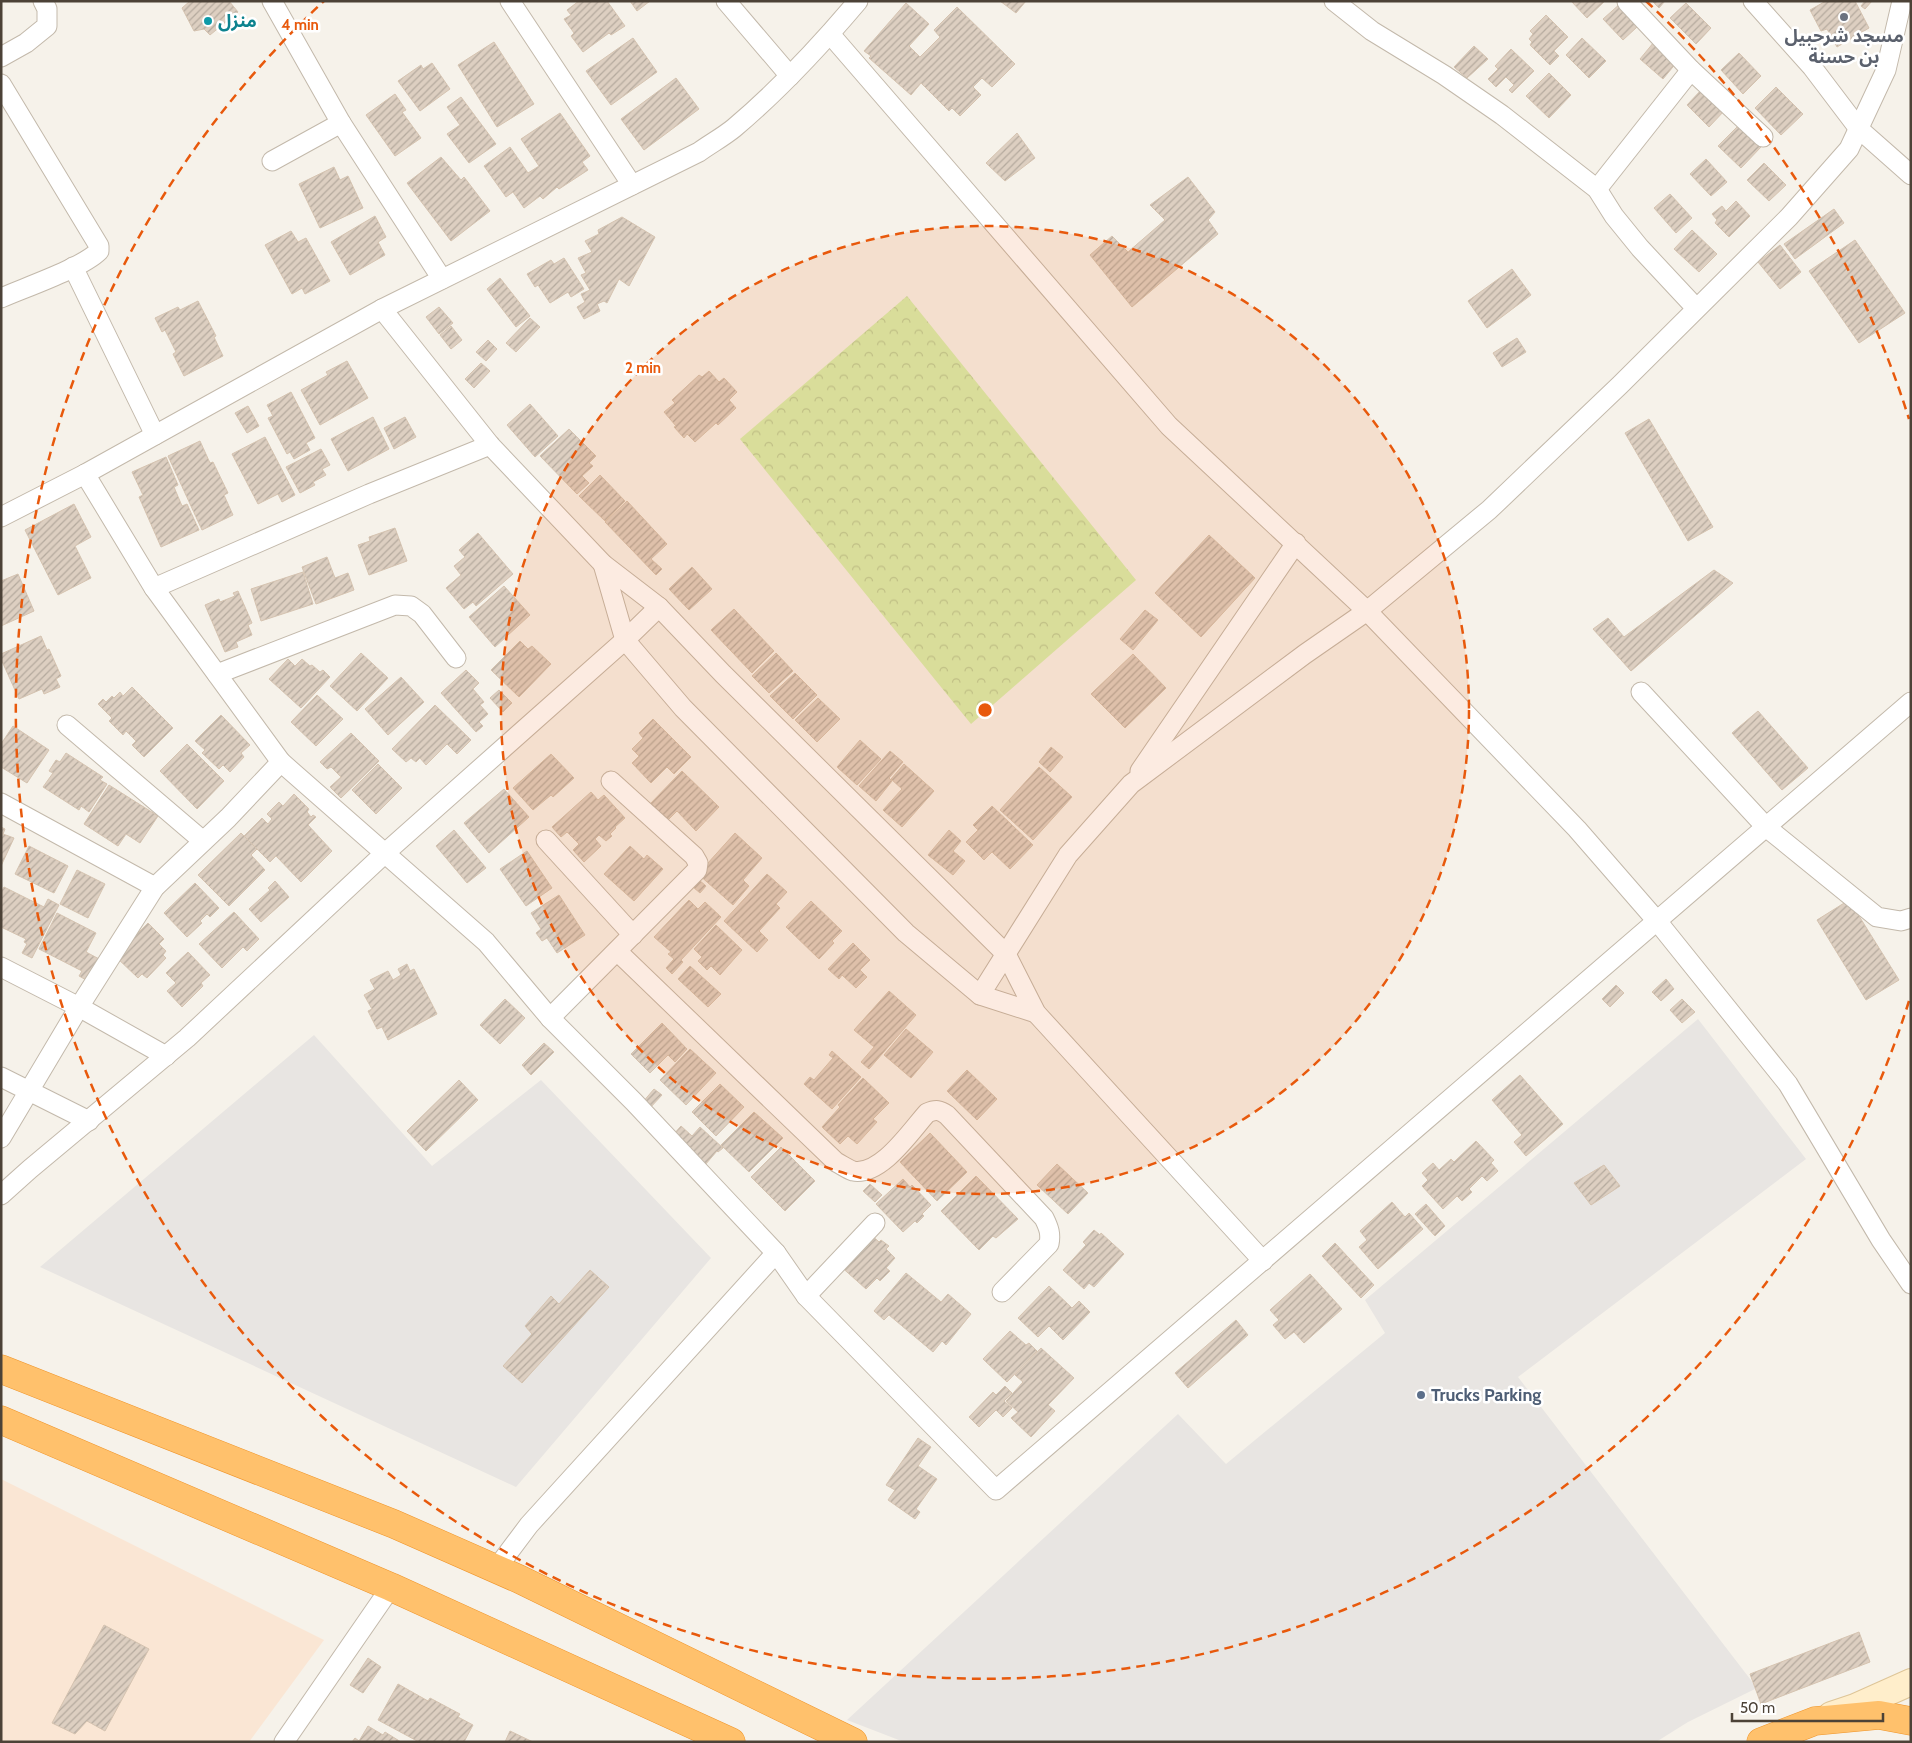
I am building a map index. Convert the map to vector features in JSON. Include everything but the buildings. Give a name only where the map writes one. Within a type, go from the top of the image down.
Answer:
[{"type":"highway","points":[[1,1369],[394,1524],[496,1569],[853,1742]]},
{"type":"highway","points":[[1,1420],[390,1587],[731,1742]]},
{"type":"highway","points":[[1761,1742],[1815,1721],[1879,1715],[1911,1721]]},
{"type":"main road","points":[[1815,1721],[1855,1707],[1911,1682]]},
{"type":"street","points":[[1,58],[26,43],[47,26],[47,9],[42,1]]},
{"type":"street","points":[[272,1],[341,123],[442,279]]},
{"type":"street","points":[[510,1],[632,185]]},
{"type":"street","points":[[726,1],[790,76]]},
{"type":"street","points":[[1,517],[85,474],[382,309],[699,152],[734,128],[790,76],[858,1]]},
{"type":"street","points":[[1334,1],[1372,31],[1444,75],[1502,115],[1597,189],[1614,216],[1640,248],[1696,308]]},
{"type":"street","points":[[1753,1],[1812,67],[1858,130],[1911,175]]},
{"type":"street","points":[[1627,2],[1691,70],[1763,137]]},
{"type":"street","points":[[1131,784],[1305,654],[1368,611],[1489,510],[1620,385],[1796,210],[1849,149],[1886,70],[1904,13]]},
{"type":"street","points":[[830,34],[1169,426],[1368,611],[1578,830],[1657,921],[1788,1084],[1880,1240],[1911,1284]]},
{"type":"street","points":[[1597,189],[1691,70]]},
{"type":"street","points":[[1,84],[99,246],[99,251],[95,255],[73,267],[1,298]]},
{"type":"street","points":[[272,161],[341,123]]},
{"type":"street","points":[[73,267],[155,435]]},
{"type":"street","points":[[382,309],[490,445],[603,564],[659,607],[723,674],[1006,954],[1036,1013],[1263,1261]]},
{"type":"street","points":[[154,588],[370,494],[490,445]]},
{"type":"street","points":[[85,474],[154,588],[282,762],[486,942],[550,1018],[634,1102],[776,1253],[806,1296],[996,1490],[1911,702]]},
{"type":"street","points":[[980,995],[1068,855],[1131,784],[1296,543]]},
{"type":"street","points":[[603,564],[625,640],[682,708],[906,933],[980,995],[1036,1013]]},
{"type":"street","points":[[217,674],[395,605],[411,606],[422,614],[456,658]]},
{"type":"street","points":[[1,1195],[187,1038],[384,854],[625,640],[659,607]]},
{"type":"street","points":[[1642,692],[1766,827],[1878,917],[1901,921],[1911,918]]},
{"type":"street","points":[[68,725],[203,841]]},
{"type":"street","points":[[1,1138],[79,1007],[155,887],[228,818],[282,762]]},
{"type":"street","points":[[550,1018],[697,870],[698,863],[694,856],[611,781]]},
{"type":"street","points":[[1,803],[155,887]]},
{"type":"street","points":[[546,840],[633,936]]},
{"type":"street","points":[[617,951],[836,1162],[846,1169],[855,1171],[872,1169],[897,1148],[927,1113],[940,1110],[947,1115],[1044,1218],[1048,1226],[1049,1244],[1002,1292]]},
{"type":"street","points":[[1,967],[79,1007],[166,1056]]},
{"type":"street","points":[[1,1077],[89,1121]]},
{"type":"street","points":[[806,1296],[875,1223]]},
{"type":"street","points":[[496,1569],[529,1525],[776,1253]]},
{"type":"street","points":[[284,1742],[390,1587]]},
{"type":"shaded area","name":"Trucks Parking","points":[[1698,1019],[1806,1159],[1518,1377],[1757,1688],[1688,1722],[1656,1742],[904,1742],[847,1720],[1178,1414],[1226,1464],[1385,1333],[1365,1300]]},
{"type":"shaded area","points":[[314,1035],[432,1166],[541,1080],[711,1258],[516,1487],[40,1267]]},
{"type":"shaded area","points":[[1,1479],[324,1640],[249,1742],[1,1742]]},
{"type":"green space","points":[[907,296],[1136,580],[971,724],[740,439]]},
{"type":"place","name":"مسجد شرحبيل بن حسنة","points":[[1844,17]]},
{"type":"place","name":"منزل","points":[[208,21]]},
{"type":"place","name":"Trucks Parking","points":[[1421,1395]]}]
